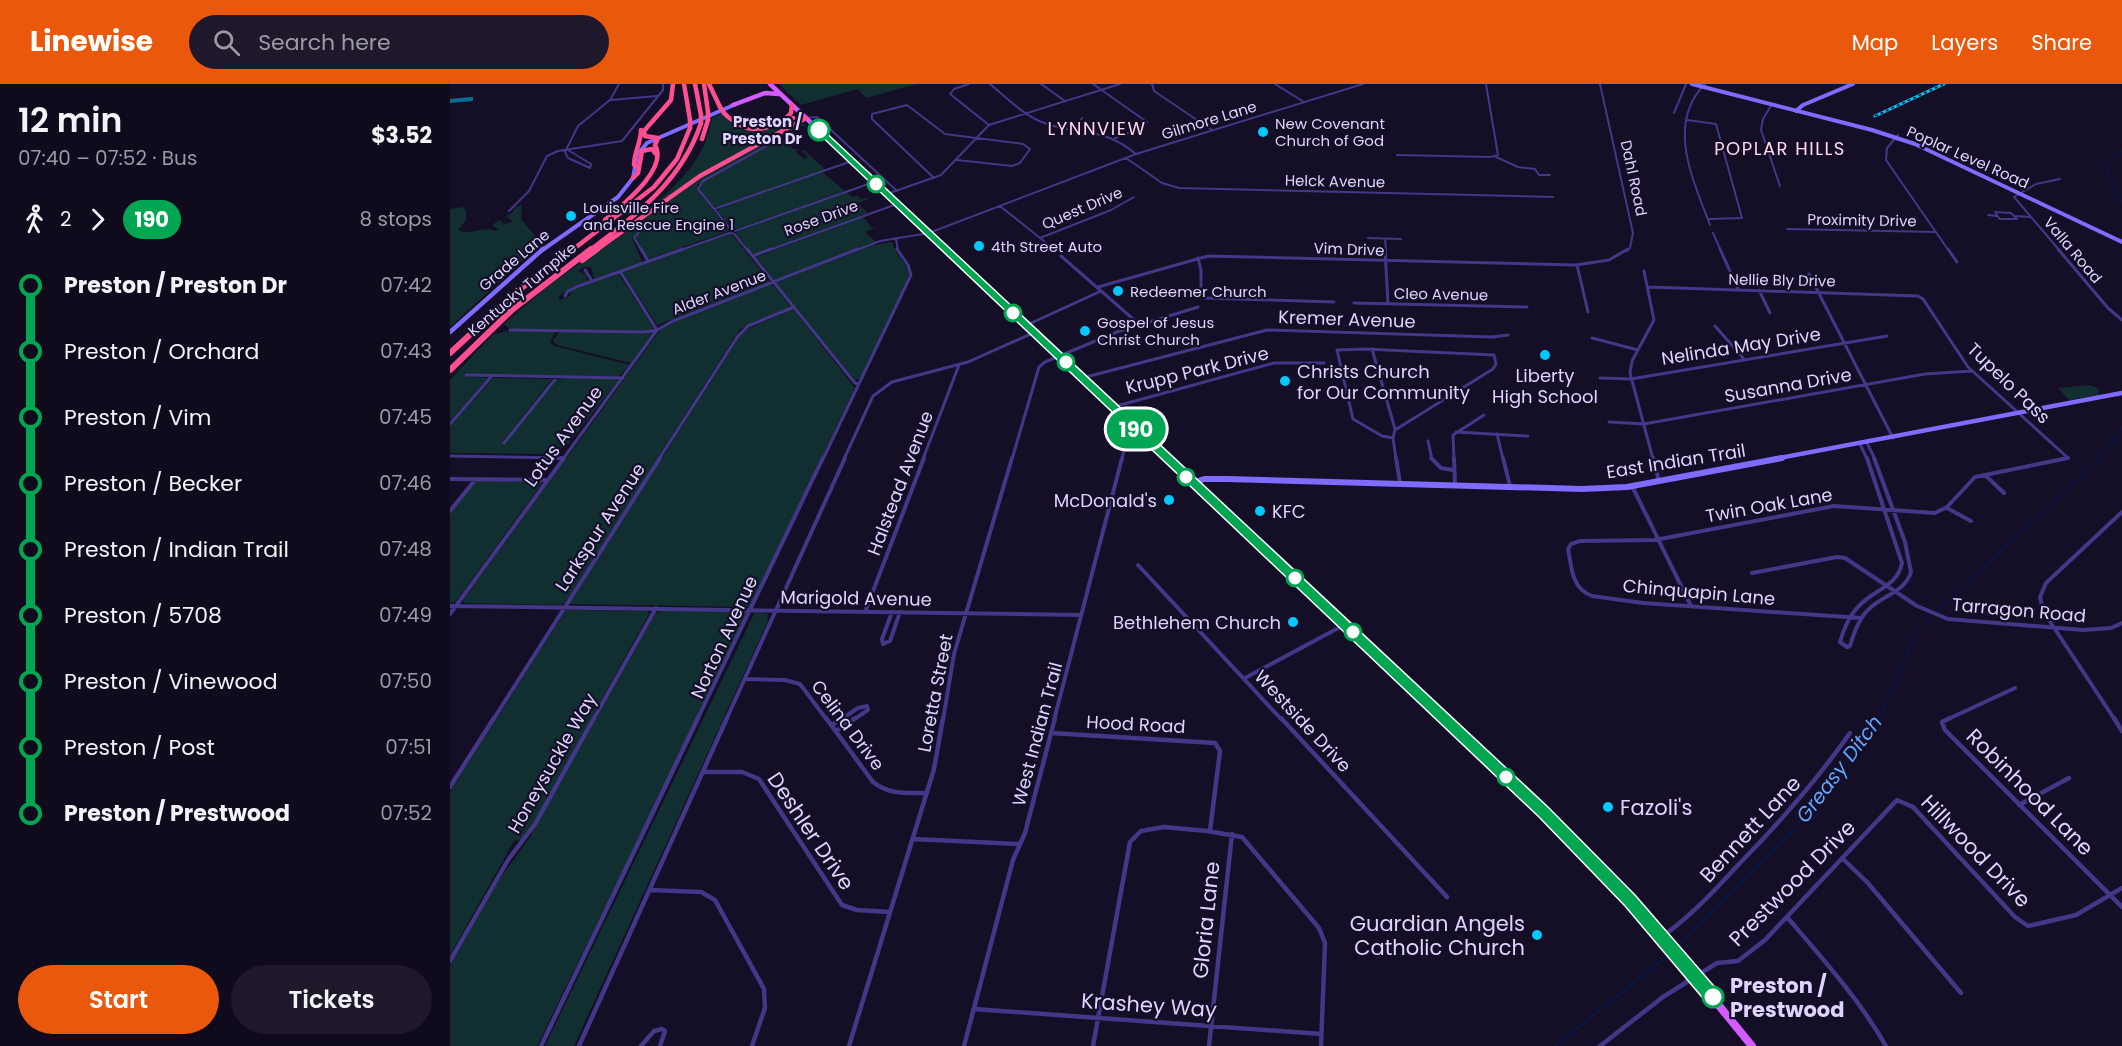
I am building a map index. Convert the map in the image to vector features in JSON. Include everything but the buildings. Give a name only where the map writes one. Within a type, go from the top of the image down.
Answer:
[{"type":"highway","points":[[579,244],[582,237],[628,199],[652,170],[660,156],[656,145],[658,138],[648,137],[643,133],[672,98],[673,84]]},
{"type":"highway","points":[[450,353],[516,292],[622,213],[658,183],[677,159],[690,128],[684,84]]},
{"type":"highway","name":"Kentucky Turnpike","points":[[450,370],[500,320],[639,211],[684,164],[696,142],[701,123],[695,84]]},
{"type":"highway","points":[[639,211],[661,194],[686,167],[702,141],[708,120],[704,84]]},
{"type":"highway","points":[[709,84],[720,107],[737,127],[770,128],[804,117]]},
{"type":"highway","points":[[751,129],[772,126],[786,119],[791,113],[792,105]]},
{"type":"highway","points":[[637,166],[634,165],[634,156],[641,142],[642,130],[660,113]]},
{"type":"highway","points":[[555,275],[623,233],[700,176],[804,117]]},
{"type":"highway","points":[[633,178],[638,173],[639,156],[645,149],[650,148],[655,152],[656,160],[652,170]]},
{"type":"main road","name":"Poplar Level Road","points":[[1692,84],[1704,85],[1896,136],[1942,154],[2122,240]]},
{"type":"main road","points":[[1797,109],[1853,84]]},
{"type":"main road","name":"Poplar Level Road","points":[[1704,85],[1797,109]]},
{"type":"main road","points":[[658,138],[772,86],[1544,813],[1662,936],[1752,1046]]},
{"type":"main road","points":[[733,105],[768,93],[783,96]]},
{"type":"main road","name":"Grade Lane","points":[[450,332],[534,256],[618,196],[633,178],[637,166],[637,155],[647,143],[658,138]]},
{"type":"main road","name":"East Indian Trail","points":[[1193,483],[1204,479],[1227,479],[1596,489],[1632,486],[1863,444],[2122,393]]},
{"type":"street","points":[[568,149],[572,154],[591,164],[590,168],[565,156],[568,149],[579,124],[610,100],[619,84]]},
{"type":"street","points":[[509,211],[529,191],[547,156],[568,149],[621,141],[663,90],[663,84]]},
{"type":"street","points":[[967,84],[952,90],[950,94],[988,126]]},
{"type":"street","points":[[990,84],[1028,114],[1046,124],[1102,132],[1115,138],[1136,154]]},
{"type":"street","points":[[1041,84],[1065,102]]},
{"type":"street","points":[[1093,84],[1147,122],[1143,128],[1115,138]]},
{"type":"street","points":[[887,194],[943,174],[988,126],[1120,84]]},
{"type":"street","points":[[1152,84],[1157,93],[1213,130]]},
{"type":"street","points":[[1275,84],[1304,102]]},
{"type":"street","name":"Gilmore Lane","points":[[929,233],[1136,154],[1363,84]]},
{"type":"street","points":[[1486,84],[1499,153],[1496,156]]},
{"type":"street","name":"Dahl Road","points":[[1600,84],[1634,237],[1632,245],[1626,252],[1604,262]]},
{"type":"street","points":[[1674,113],[1686,84]]},
{"type":"street","points":[[1704,85],[1694,98],[1687,120],[1685,155],[1694,186],[1710,225]]},
{"type":"street","points":[[610,100],[658,96]]},
{"type":"street","points":[[1772,104],[1763,119],[1761,130],[1779,186]]},
{"type":"street","points":[[934,178],[871,118],[873,113],[910,105],[943,133],[1023,144],[1030,150],[1020,163],[1012,166],[957,160]]},
{"type":"street","points":[[804,117],[817,117],[897,191]]},
{"type":"street","points":[[1075,128],[1082,118]]},
{"type":"street","points":[[1687,120],[1716,124],[1742,218],[1708,219]]},
{"type":"street","points":[[1896,136],[1887,148],[1886,160],[1957,262]]},
{"type":"street","points":[[781,138],[703,181],[698,186],[794,308],[855,383],[859,384]]},
{"type":"street","points":[[1397,155],[1496,156],[1518,167],[1536,169],[1539,175],[1550,175]]},
{"type":"street","name":"Helck Avenue","points":[[1126,158],[1162,183],[1179,188],[1553,197]]},
{"type":"street","points":[[714,209],[852,161]]},
{"type":"street","points":[[2020,191],[2049,179],[2061,178]]},
{"type":"street","points":[[565,296],[572,288],[874,182]]},
{"type":"street","name":"Valla Road","points":[[2020,191],[2015,198],[2108,308],[2122,320]]},
{"type":"street","name":"Quest Drive","points":[[1040,238],[1113,209],[1134,197]]},
{"type":"street","name":"Rose Drive","points":[[753,256],[897,204]]},
{"type":"street","points":[[999,205],[1055,250]]},
{"type":"street","points":[[1997,216],[1995,212],[2031,217]]},
{"type":"street","points":[[1988,216],[2017,219],[2014,216]]},
{"type":"street","points":[[648,261],[633,238],[640,231],[657,223]]},
{"type":"street","name":"Proximity Drive","points":[[1787,228],[1936,232]]},
{"type":"street","name":"Alder Avenue","points":[[510,330],[644,332],[657,330],[673,321],[880,241],[929,233]]},
{"type":"street","points":[[1713,233],[1738,290]]},
{"type":"street","points":[[1368,238],[1401,239]]},
{"type":"street","name":"Norton Avenue","points":[[541,1046],[911,275],[910,266],[898,253],[896,239]]},
{"type":"street","points":[[1385,239],[1388,304]]},
{"type":"street","points":[[1061,256],[1140,325]]},
{"type":"street","name":"Vim Drive","points":[[1098,287],[1198,258],[1214,256],[1577,265],[1604,262]]},
{"type":"street","points":[[1198,258],[1202,270],[1201,296],[1206,298],[1334,302]]},
{"type":"street","points":[[1577,265],[1588,312]]},
{"type":"street","points":[[585,270],[592,281]]},
{"type":"street","points":[[620,271],[657,330]]},
{"type":"street","points":[[1644,272],[1654,320],[1631,367],[1659,481]]},
{"type":"street","points":[[1809,274],[1893,438]]},
{"type":"street","name":"Nellie Bly Drive","points":[[1648,287],[1915,295]]},
{"type":"street","points":[[1759,290],[1770,313]]},
{"type":"street","points":[[1026,325],[1101,291]]},
{"type":"street","name":"Tupelo Pass","points":[[1915,295],[1923,299],[1972,371],[2068,458],[1985,475]]},
{"type":"street","name":"Cleo Avenue","points":[[1354,303],[1527,307]]},
{"type":"street","name":"Loretta Street","points":[[849,1046],[927,793],[939,748],[954,654],[1037,370],[1043,363],[1118,332],[1198,307]]},
{"type":"street","name":"Larkspur Avenue","points":[[450,787],[738,336],[748,326],[794,308]]},
{"type":"street","points":[[1715,326],[1744,359]]},
{"type":"street","name":"Lotus Avenue","points":[[450,614],[657,330]]},
{"type":"street","name":"Kremer Avenue","points":[[1082,378],[1267,330],[1509,335]]},
{"type":"street","points":[[960,364],[1034,333]]},
{"type":"street","name":"Nelinda May Drive","points":[[1600,378],[1632,378],[1887,336]]},
{"type":"street","points":[[1592,339],[1638,350]]},
{"type":"street","points":[[1393,438],[1382,436],[1353,419],[1336,353],[1340,349],[1494,355],[1495,367],[1395,430]]},
{"type":"street","points":[[1372,349],[1395,430],[1393,438],[1400,483]]},
{"type":"street","name":"Krupp Park Drive","points":[[1113,407],[1267,365],[1324,363]]},
{"type":"street","name":"Norton Avenue","points":[[579,1046],[869,403],[875,393],[892,382],[960,364]]},
{"type":"street","name":"Halstead Avenue","points":[[865,612],[960,364]]},
{"type":"street","name":"Susanna Drive","points":[[1609,422],[1644,424],[1925,374],[1972,371]]},
{"type":"street","points":[[1379,373],[1416,374]]},
{"type":"street","points":[[466,375],[623,378]]},
{"type":"street","points":[[450,424],[492,376]]},
{"type":"street","points":[[504,443],[557,377]]},
{"type":"street","points":[[1455,485],[1452,438],[1456,432],[1484,415]]},
{"type":"street","name":"West Indian Trail","points":[[964,1046],[1012,860],[1025,832],[1126,442],[1139,432]]},
{"type":"street","points":[[1456,432],[1528,436]]},
{"type":"street","points":[[1497,434],[1500,453],[1509,471],[1510,486]]},
{"type":"street","points":[[1428,441],[1429,457],[1434,464],[1442,469],[1453,470]]},
{"type":"street","points":[[1863,444],[1873,453],[1911,566],[1906,583],[1896,592],[1875,603],[1861,618],[1850,646],[1846,647],[1840,642],[1850,616],[1868,597],[1897,578],[1902,563],[1863,444]]},
{"type":"street","points":[[450,456],[563,458]]},
{"type":"street","points":[[1971,521],[1947,508],[1964,484],[1985,475],[2004,494]]},
{"type":"street","points":[[450,479],[546,480]]},
{"type":"street","points":[[450,511],[475,480]]},
{"type":"street","points":[[1632,486],[1691,606]]},
{"type":"street","name":"Twin Oak Lane","points":[[1568,549],[1571,544],[1580,541],[1659,539],[1818,507],[1846,505],[1930,514],[1939,513],[1947,508]]},
{"type":"street","points":[[2122,512],[2043,587],[2040,597],[2041,607],[2122,731]]},
{"type":"street","name":"Chinquapin Lane","points":[[1568,549],[1575,584],[1588,595],[1643,603],[1861,618]]},
{"type":"street","name":"Tarragon Road","points":[[1752,573],[1837,557],[1845,558],[1858,564],[1886,587],[1924,610],[1954,621],[2083,630],[2120,625]]},
{"type":"street","name":"Westside Drive","points":[[1138,565],[1447,897]]},
{"type":"street","name":"Marigold Avenue","points":[[450,606],[1081,615]]},
{"type":"street","name":"Honeysuckle Way","points":[[450,961],[508,860],[535,824],[656,608]]},
{"type":"street","points":[[892,612],[882,639],[883,644],[890,641],[900,612]]},
{"type":"street","points":[[1245,678],[1344,625]]},
{"type":"street","name":"Celina Drive","points":[[745,679],[796,682],[803,686],[880,789],[892,792],[927,793]]},
{"type":"street","name":"Robinhood Lane","points":[[2015,688],[1942,724],[1953,739],[2122,907]]},
{"type":"street","points":[[832,725],[858,708],[867,706],[868,710],[836,731]]},
{"type":"street","name":"Hood Road","points":[[1051,733],[1215,743],[1220,751],[1210,831]]},
{"type":"street","name":"Bennett Lane","points":[[1662,936],[1698,909],[1785,816],[1824,771],[1850,733]]},
{"type":"street","name":"Deshler Drive","points":[[703,772],[742,772],[759,779],[842,905],[857,910],[890,912]]},
{"type":"street","points":[[2019,805],[2069,778]]},
{"type":"street","name":"Prestwood Drive","points":[[1600,1046],[1663,997],[1717,963],[1738,962],[1765,940],[1897,800],[1904,801]]},
{"type":"street","name":"Hillwood Drive","points":[[1904,801],[1913,807],[2024,924],[2030,926],[2076,915],[2110,895]]},
{"type":"street","points":[[1093,1046],[1131,840],[1137,833],[1152,828],[1210,831],[1245,838],[1322,933],[1325,943],[1321,1046]]},
{"type":"street","name":"Gloria Lane","points":[[1209,1046],[1232,834]]},
{"type":"street","points":[[913,839],[1020,844]]},
{"type":"street","points":[[1842,858],[1867,882],[1961,993]]},
{"type":"street","points":[[2110,895],[2122,888]]},
{"type":"street","points":[[650,890],[701,892],[715,900],[764,989],[765,1008],[752,1046]]},
{"type":"street","points":[[1787,917],[1867,1015],[1886,1046]]},
{"type":"street","name":"Krashey Way","points":[[974,1009],[1321,1034]]},
{"type":"street","points":[[641,1046],[654,1031],[662,1029],[665,1031],[660,1046]]},
{"type":"green space","points":[[779,84],[917,84],[866,98],[858,89],[801,105]]},
{"type":"green space","points":[[723,113],[733,127],[742,130],[759,129],[799,118],[701,174],[608,240],[662,198],[686,173],[704,145],[712,118]]},
{"type":"green space","points":[[801,122],[820,138],[805,126],[800,126],[697,185],[699,192],[729,231],[649,259],[636,242],[635,237],[649,227],[664,222],[655,221],[632,238],[642,262],[594,279],[591,267],[583,267],[578,271],[585,274],[588,281],[572,287],[558,297],[560,300],[571,295],[569,292],[573,289],[618,273],[654,328],[643,331],[510,329],[504,324],[554,281],[630,230],[696,180]]},
{"type":"green space","points":[[785,137],[783,139],[793,149],[797,149],[796,152],[804,159],[808,156],[801,151],[812,147],[804,150],[826,170],[717,207],[713,206],[700,190],[704,181]]},
{"type":"green space","points":[[822,172],[845,191],[734,230],[717,211],[720,208]]},
{"type":"green space","points":[[847,192],[852,197],[858,196],[860,199],[871,198],[858,203],[868,213],[757,254],[752,253],[736,234],[738,231]]},
{"type":"green space","points":[[522,205],[521,219],[535,236],[534,250],[450,327],[450,209],[463,207],[466,211],[466,220],[458,230],[462,232],[485,229],[496,231],[498,229],[492,225],[503,218],[500,221],[505,224],[513,221],[506,216]]},
{"type":"green space","points":[[863,217],[872,228],[877,227],[865,232],[878,241],[777,280],[774,280],[756,257]]},
{"type":"green space","points":[[731,233],[770,282],[657,325],[622,271]]},
{"type":"green space","points":[[893,243],[896,252],[906,266],[909,276],[860,379],[855,380],[776,283],[870,246]]},
{"type":"green space","points":[[773,285],[791,307],[740,329],[565,603],[561,605],[463,603],[660,330],[667,325]]},
{"type":"green space","points":[[794,310],[855,388],[751,607],[569,604],[743,331]]},
{"type":"green space","points":[[507,331],[555,332],[550,342],[554,346],[630,365],[618,377],[465,376],[488,378],[450,421],[450,380],[492,335]]},
{"type":"green space","points":[[559,332],[652,334],[631,363],[557,345],[553,341]]},
{"type":"green space","points":[[493,378],[552,379],[502,443],[505,443],[555,381],[564,378],[615,379],[618,381],[567,445],[555,452],[545,454],[450,453],[450,426]]},
{"type":"green space","points":[[2090,385],[2099,389],[2098,395],[2069,400],[2058,388]]},
{"type":"green space","points":[[476,481],[543,482],[456,601],[450,604],[450,513]]},
{"type":"green space","points":[[566,610],[648,611],[649,614],[541,809],[522,840],[514,841],[450,955],[450,792]]},
{"type":"green space","points":[[664,610],[747,611],[748,614],[537,1046],[450,1046],[450,966],[499,880],[530,837],[655,614]]},
{"type":"green space","points":[[755,612],[768,614],[767,623],[574,1046],[545,1046]]},
{"type":"waterway","name":"Greasy Ditch","points":[[2122,151],[2104,164],[2122,203]]},
{"type":"waterway","name":"Greasy Ditch","points":[[1936,612],[2105,454],[2122,427]]},
{"type":"waterway","name":"Greasy Ditch","points":[[1879,720],[1917,630],[1932,615]]},
{"type":"waterway","name":"Greasy Ditch","points":[[1681,942],[1794,829],[1879,718]]},
{"type":"waterway","name":"Greasy Ditch","points":[[1555,1046],[1666,957]]},
{"type":"taxiway","points":[[450,101],[470,99]]},
{"type":"railway","points":[[1875,116],[1944,84]]},
{"type":"bus line","name":"190","points":[[819,130],[1544,813],[1630,901],[1713,997]]},
{"type":"place","name":"Preston / Preston Dr","points":[[819,130]]},
{"type":"place","name":"New Covenant Church of God","points":[[1263,132]]},
{"type":"place","name":"Louisville Fire and Rescue Engine 1","points":[[571,216]]},
{"type":"place","name":"4th Street Auto","points":[[979,246]]},
{"type":"place","name":"Redeemer Church","points":[[1118,291]]},
{"type":"place","name":"Gospel of Jesus Christ Church","points":[[1085,331]]},
{"type":"place","name":"Liberty High School","points":[[1545,355]]},
{"type":"place","name":"Christs Church for Our Community","points":[[1285,381]]},
{"type":"place","name":"McDonald's","points":[[1169,500]]},
{"type":"place","name":"KFC","points":[[1260,511]]},
{"type":"place","name":"Bethlehem Church","points":[[1293,622]]},
{"type":"place","name":"Fazoli's","points":[[1608,807]]},
{"type":"place","name":"Guardian Angels Catholic Church","points":[[1537,935]]},
{"type":"place","name":"Preston / Prestwood","points":[[1713,997]]},
{"type":"district","name":"LYNNVIEW","points":[[1097,128]]},
{"type":"district","name":"POPLAR HILLS","points":[[1780,148]]}]
